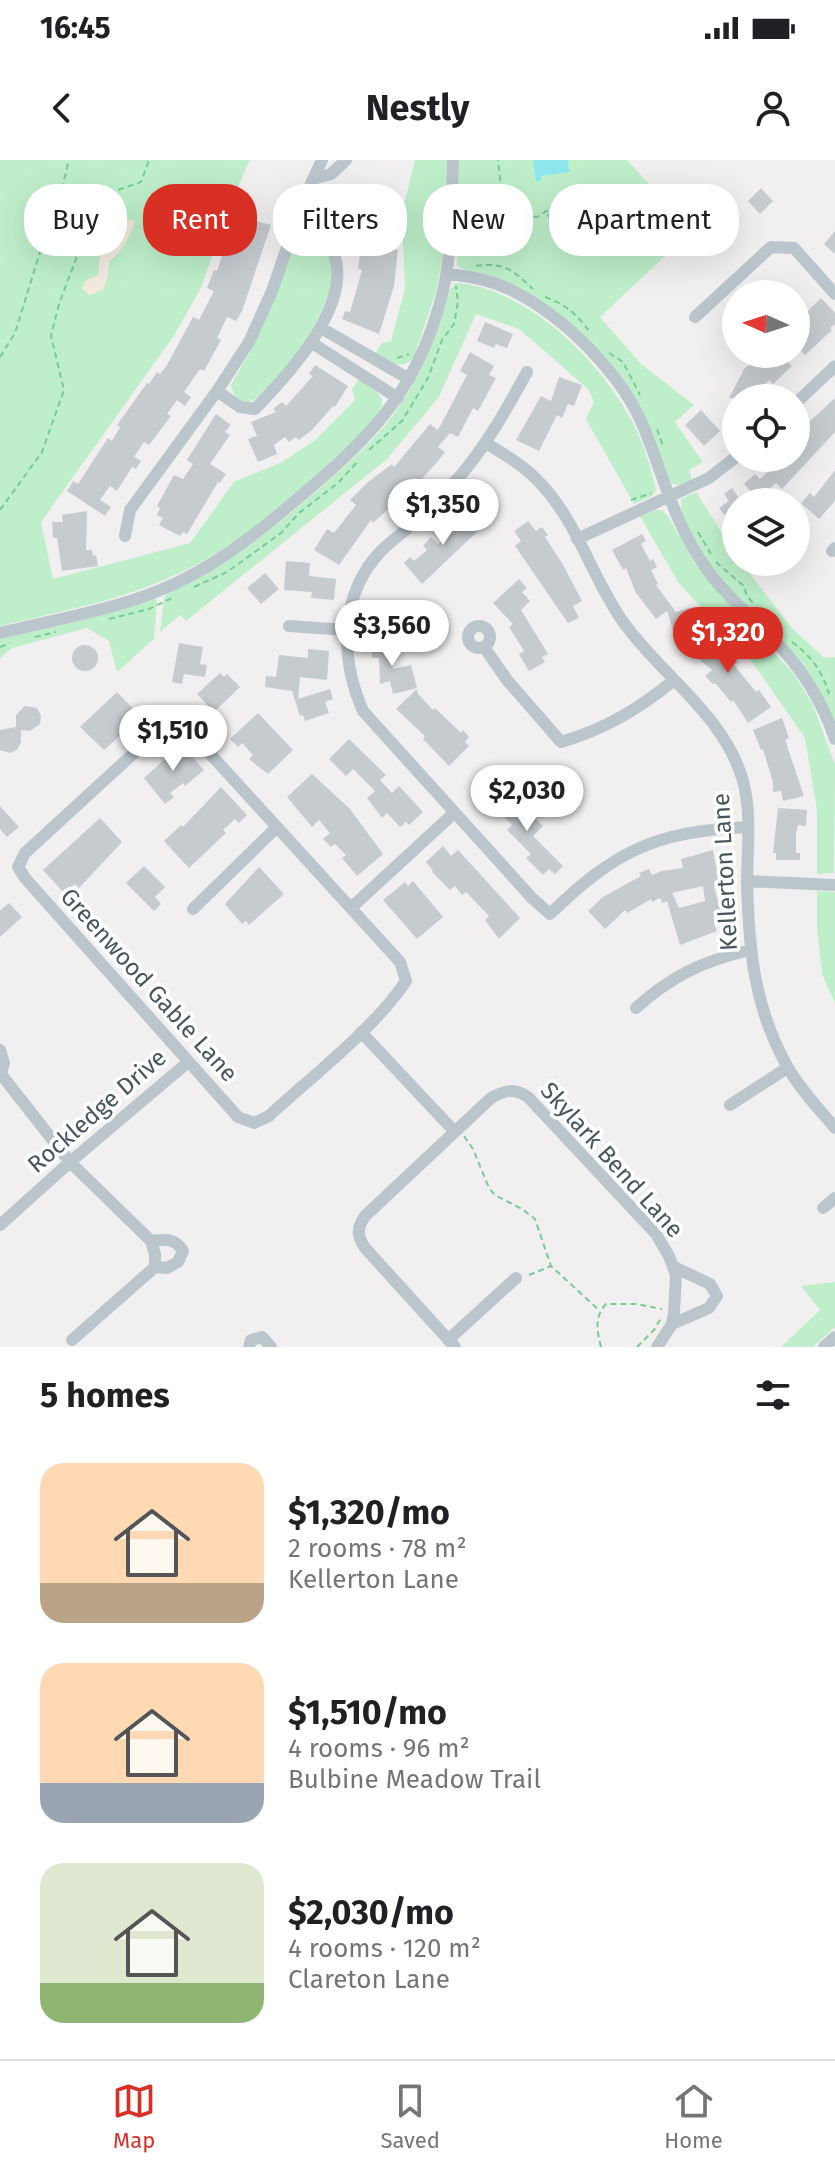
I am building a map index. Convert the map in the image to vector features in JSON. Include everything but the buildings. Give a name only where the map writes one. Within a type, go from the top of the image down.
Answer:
[{"type":"street","points":[[311,184],[322,160]]},
{"type":"street","points":[[313,179],[331,174],[346,160]]},
{"type":"street","points":[[0,633],[118,604],[159,590],[242,545],[339,464],[373,431],[398,398],[420,357],[451,275],[453,160]]},
{"type":"street","points":[[695,317],[771,247],[794,248],[835,294]]},
{"type":"street","points":[[125,536],[130,510],[249,342],[285,256]]},
{"type":"street","points":[[217,391],[240,407],[255,409],[284,380],[321,328],[336,289],[340,266],[335,256]]},
{"type":"street","points":[[451,275],[493,283],[513,291],[560,325],[609,371],[625,392],[644,427],[668,498],[692,547],[727,594],[793,660],[821,705],[835,739]]},
{"type":"street","points":[[321,328],[409,379]]},
{"type":"street","points":[[312,343],[398,398]]},
{"type":"street","points":[[352,367],[361,351]]},
{"type":"street","points":[[810,390],[835,366]]},
{"type":"street","points":[[527,372],[486,443],[437,501],[381,550],[368,568],[355,595],[346,630],[349,671],[363,711],[550,914],[612,862],[659,838],[685,832],[747,827]]},
{"type":"street","name":"Kellerton Lane","points":[[486,443],[509,457],[540,483],[577,539],[607,599],[623,622],[673,681],[709,717],[737,761],[744,784],[747,827],[749,950],[765,1015],[787,1068],[835,1128]]},
{"type":"street","points":[[577,539],[709,478],[722,468]]},
{"type":"street","points":[[289,626],[346,630]]},
{"type":"street","points":[[484,647],[507,680],[561,742],[617,721],[641,707],[673,681]]},
{"type":"street","name":"Greenwood Gable Lane","points":[[277,827],[192,734],[174,726],[158,731],[25,853],[18,867],[187,1063],[238,1117],[254,1123],[269,1116],[361,1032]]},
{"type":"street","points":[[352,907],[454,813]]},
{"type":"street","points":[[193,909],[277,827],[352,907],[400,962],[406,981],[396,996],[361,1032],[457,1131],[365,1216],[357,1232],[359,1240],[451,1343],[516,1278]]},
{"type":"street","points":[[747,881],[835,885]]},
{"type":"street","points":[[636,1008],[661,986],[697,966],[749,950]]},
{"type":"street","points":[[0,1050],[4,1063],[0,1074],[70,1162],[154,1254],[167,1268],[178,1262],[183,1251],[178,1243],[166,1239],[154,1254],[72,1340]]},
{"type":"street","name":"Rockledge Drive","points":[[0,1225],[187,1063]]},
{"type":"street","points":[[730,1105],[787,1068]]},
{"type":"street","name":"Skylark Bend Lane","points":[[457,1131],[491,1098],[503,1091],[528,1097],[656,1234],[674,1267],[676,1295],[672,1324]]},
{"type":"street","points":[[823,1208],[835,1198]]},
{"type":"street","name":"Skylark Bend Lane","points":[[672,1324],[709,1308],[717,1296],[710,1284],[674,1267]]},
{"type":"street","points":[[657,1347],[672,1324]]},
{"type":"street","points":[[824,1347],[835,1337]]},
{"type":"street","points":[[249,1347],[251,1340],[267,1342]]},
{"type":"path","points":[[0,357],[15,333],[41,249],[55,217],[69,160]]},
{"type":"path","points":[[0,510],[42,452],[64,390],[51,336],[87,224],[103,195],[141,182],[149,160]]},
{"type":"path","points":[[498,160],[501,184]]},
{"type":"path","points":[[533,218],[547,212],[549,217]]},
{"type":"path","points":[[646,218],[651,220],[654,225],[652,233],[641,235],[637,227],[639,222],[646,218]]},
{"type":"path","points":[[369,450],[402,421],[428,378],[442,340],[454,324],[458,302],[451,275]]},
{"type":"path","points":[[391,358],[401,359],[410,354],[420,357]]},
{"type":"path","points":[[193,588],[227,572],[281,533],[299,513],[338,483],[358,460]]},
{"type":"path","points":[[106,620],[149,609],[181,592]]},
{"type":"path","points":[[31,638],[58,632]]},
{"type":"path","points":[[0,647],[19,639]]},
{"type":"path","points":[[457,1131],[473,1149],[485,1182],[495,1195],[535,1219],[551,1266],[600,1311]]},
{"type":"path","points":[[516,1278],[538,1273],[551,1266]]},
{"type":"path","points":[[601,1347],[596,1326],[600,1311],[606,1304],[636,1304],[665,1310],[654,1330],[637,1347]]},
{"type":"green space","points":[[0,160],[250,160],[239,184],[143,184],[143,256],[212,256],[202,286],[175,334],[41,522],[53,579],[190,543],[234,482],[282,462],[314,441],[355,400],[352,389],[359,379],[378,393],[382,404],[359,436],[336,458],[256,525],[213,555],[167,579],[121,596],[0,626]]},
{"type":"green space","points":[[415,160],[447,160],[446,184],[423,184],[423,256],[442,256],[436,292],[413,359],[399,365],[375,354],[382,343],[391,341],[405,289],[407,193]]},
{"type":"green space","points":[[459,160],[627,160],[649,184],[549,184],[549,256],[665,256],[600,317],[641,364],[694,405],[675,422],[703,462],[689,470],[692,480],[678,485],[666,479],[635,398],[612,365],[581,335],[507,282],[457,266],[457,256],[533,256],[533,184],[458,184]]},
{"type":"green space","points":[[290,256],[327,257],[333,273],[329,292],[307,337],[277,379],[263,393],[244,402],[235,396],[231,385],[254,345]]},
{"type":"green space","points":[[455,283],[482,288],[509,298],[535,313],[583,354],[603,377],[634,425],[654,482],[656,490],[652,496],[634,504],[586,419],[594,402],[588,389],[519,329],[476,314],[439,397],[387,459],[186,621],[180,615],[160,632],[167,593],[211,570],[270,529],[368,445],[386,424],[418,375]]},
{"type":"green space","points":[[696,492],[722,533],[722,576],[752,576],[790,626],[824,658],[835,657],[835,724],[709,563],[681,515],[681,499]]},
{"type":"green space","points":[[662,510],[668,516],[694,562],[793,673],[813,705],[835,765],[834,873],[817,874],[817,810],[805,738],[753,663],[678,582],[640,516]]},
{"type":"green space","points":[[155,598],[154,639],[117,672],[109,641],[87,628],[12,648],[0,658],[0,639],[79,621]]},
{"type":"green space","points":[[817,891],[835,892],[835,1003],[822,974]]},
{"type":"green space","points":[[835,1282],[835,1327],[813,1347],[781,1347],[820,1310],[801,1286]]},
{"type":"sand","points":[[127,219],[135,221],[127,240]]},
{"type":"sand","points":[[100,256],[115,256],[109,261],[103,290],[89,295],[82,289],[85,281],[98,275]]},
{"type":"water","points":[[533,160],[568,160],[569,172],[541,176],[541,181],[536,181]]}]
